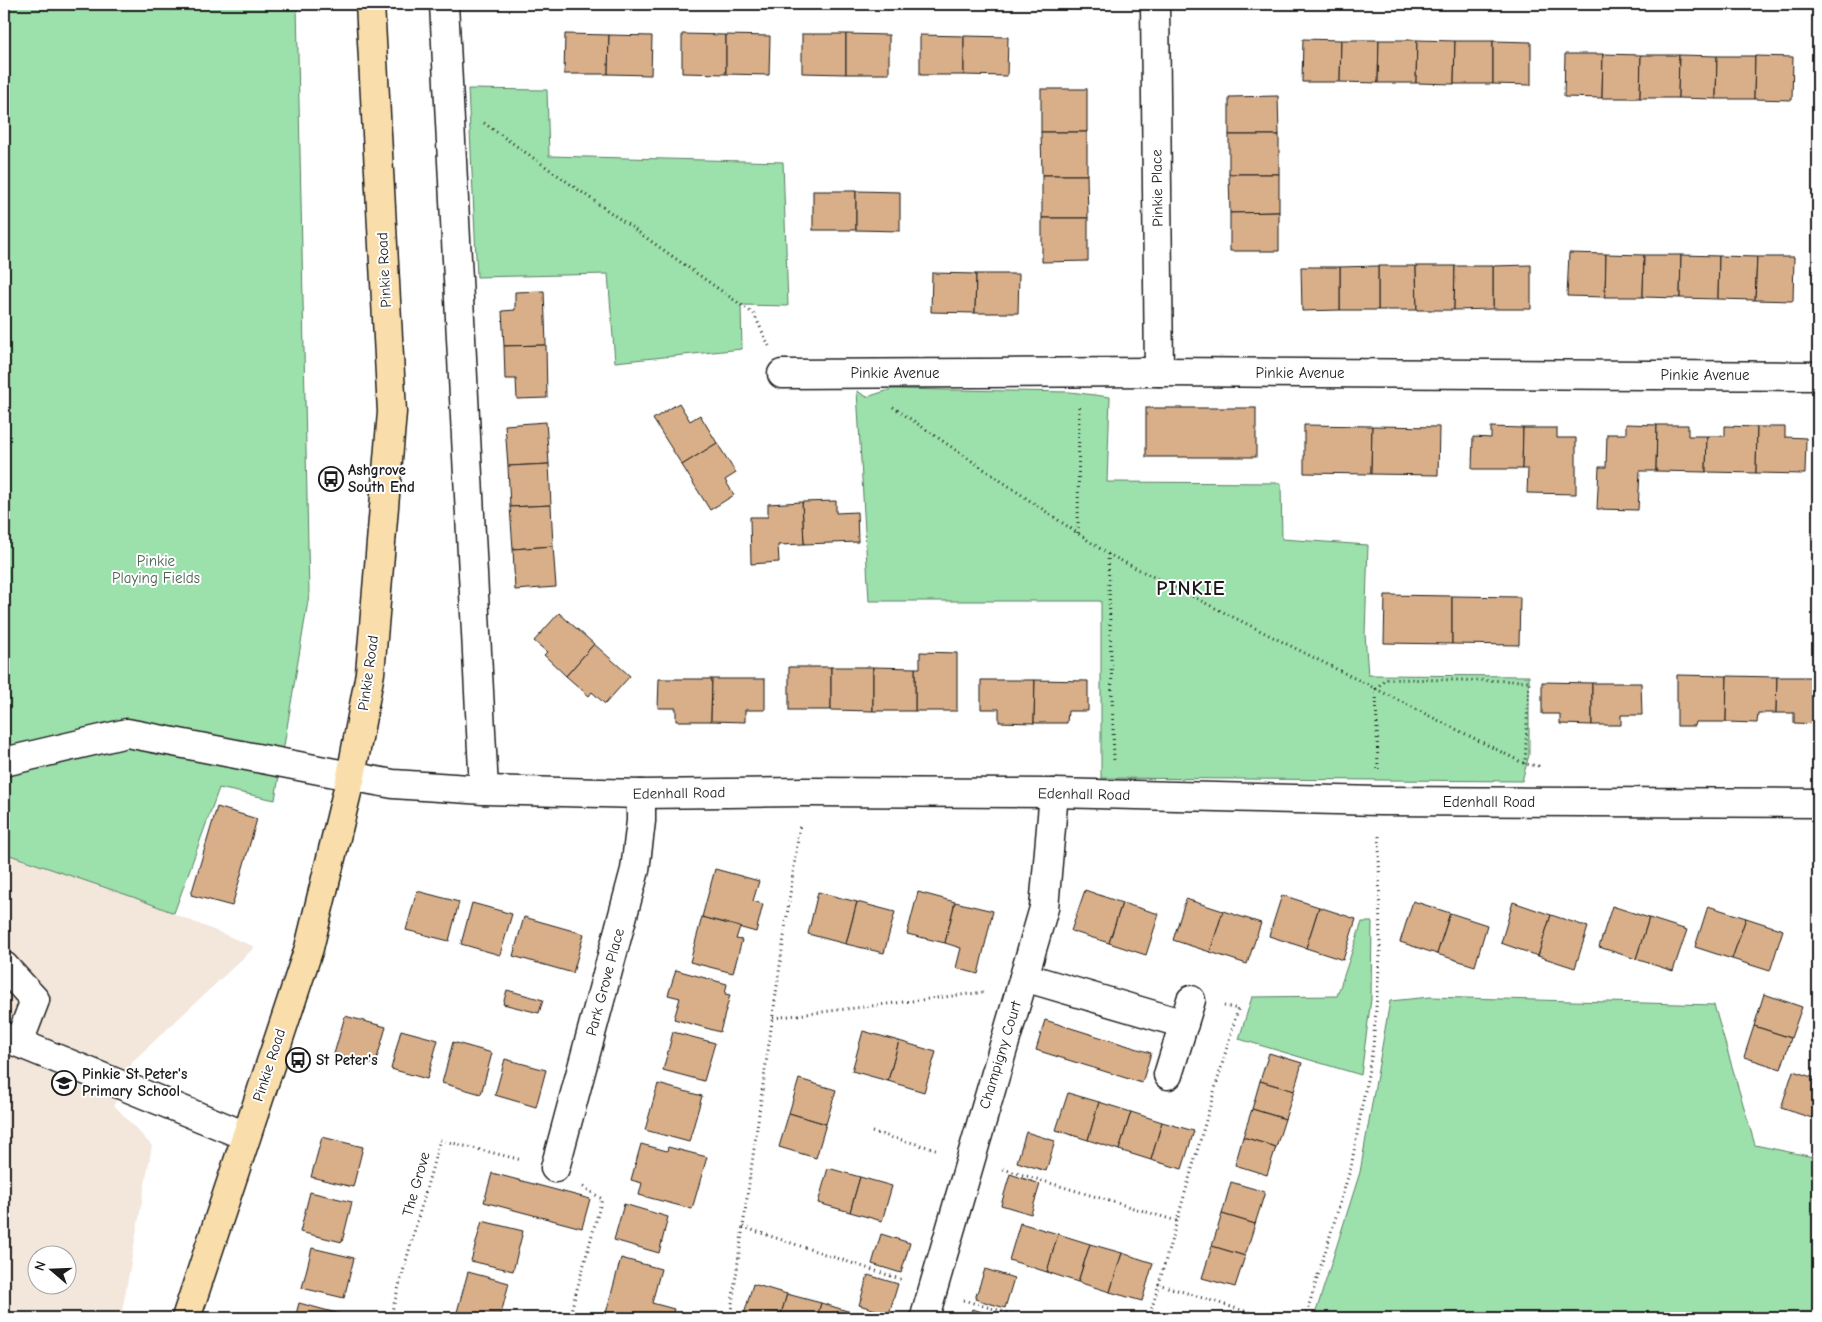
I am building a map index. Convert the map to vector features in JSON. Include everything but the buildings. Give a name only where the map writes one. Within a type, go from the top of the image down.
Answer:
[{"type":"main road","name":"Pinkie Road","points":[[186,1318],[309,948],[351,776],[370,672],[392,412],[370,4]]},
{"type":"street","points":[[444,4],[484,790]]},
{"type":"street","name":"Pinkie Place","points":[[1155,4],[1159,372]]},
{"type":"street","name":"Pinkie Avenue","points":[[782,374],[1159,372],[1818,376]]},
{"type":"street","name":"Edenhall Road","points":[[4,762],[127,733],[393,784],[484,790],[641,794],[805,792],[1054,793],[1379,801],[1818,804]]},
{"type":"street","name":"Champigny Court","points":[[926,1310],[1044,908],[1054,793]]},
{"type":"street","name":"Park Grove Place","points":[[555,1168],[635,870],[641,821],[641,794]]},
{"type":"street","points":[[4,966],[35,1000],[11,1040],[246,1136]]},
{"type":"street","points":[[1022,983],[1188,1012],[1168,1075]]},
{"type":"path","points":[[449,99],[754,314],[782,374]]},
{"type":"path","points":[[1078,533],[1079,372]]},
{"type":"path","points":[[864,373],[876,396],[1108,554],[1525,764],[1538,766],[1536,802]]},
{"type":"path","points":[[1098,794],[1097,767],[1114,767],[1108,554]]},
{"type":"path","points":[[1305,1318],[1351,1167],[1373,1047],[1380,956],[1376,689],[1386,680],[1529,681],[1525,764]]},
{"type":"path","points":[[730,1318],[805,792]]},
{"type":"path","points":[[772,1018],[1022,983]]},
{"type":"path","points":[[1149,1318],[1238,1009],[1188,1012]]},
{"type":"path","points":[[872,1132],[1177,1220]]},
{"type":"path","name":"The Grove","points":[[390,1318],[440,1140],[555,1168]]},
{"type":"path","points":[[555,1168],[602,1199],[570,1318]]},
{"type":"path","points":[[743,1227],[926,1310],[1025,1318]]},
{"type":"path","points":[[1158,1284],[1267,1318]]},
{"type":"shaded area","name":"Pinkie St Peter's Primary School","points":[[4,853],[133,897],[255,947],[133,1061],[114,1105],[152,1146],[121,1318],[4,1318]]},
{"type":"green space","name":"Pinkie Playing Fields","points":[[4,4],[297,4],[309,595],[275,800],[219,788],[174,913],[4,853]]},
{"type":"green space","points":[[468,89],[547,90],[549,156],[783,162],[788,306],[741,305],[742,349],[615,362],[608,274],[477,277]]},
{"type":"green space","points":[[892,389],[1070,392],[1110,397],[1107,482],[1281,483],[1282,539],[1368,545],[1365,634],[1368,675],[1529,676],[1529,755],[1522,781],[1101,778],[1101,601],[869,601],[857,391],[867,397]]},
{"type":"green space","points":[[1362,922],[1372,922],[1371,999],[1361,1075],[1239,1039],[1252,997],[1337,996]]},
{"type":"green space","points":[[1430,997],[1714,1005],[1755,1145],[1818,1158],[1818,1255],[1812,1318],[1314,1318],[1360,1172],[1390,1001]]},
{"type":"place","name":"Ashgrove South End","points":[[331,479]]},
{"type":"place","name":"St Peter's","points":[[298,1060]]},
{"type":"place","name":"Pinkie St Peter's Primary School","points":[[64,1083]]},
{"type":"district","name":"PINKIE","points":[[1191,588]]}]
